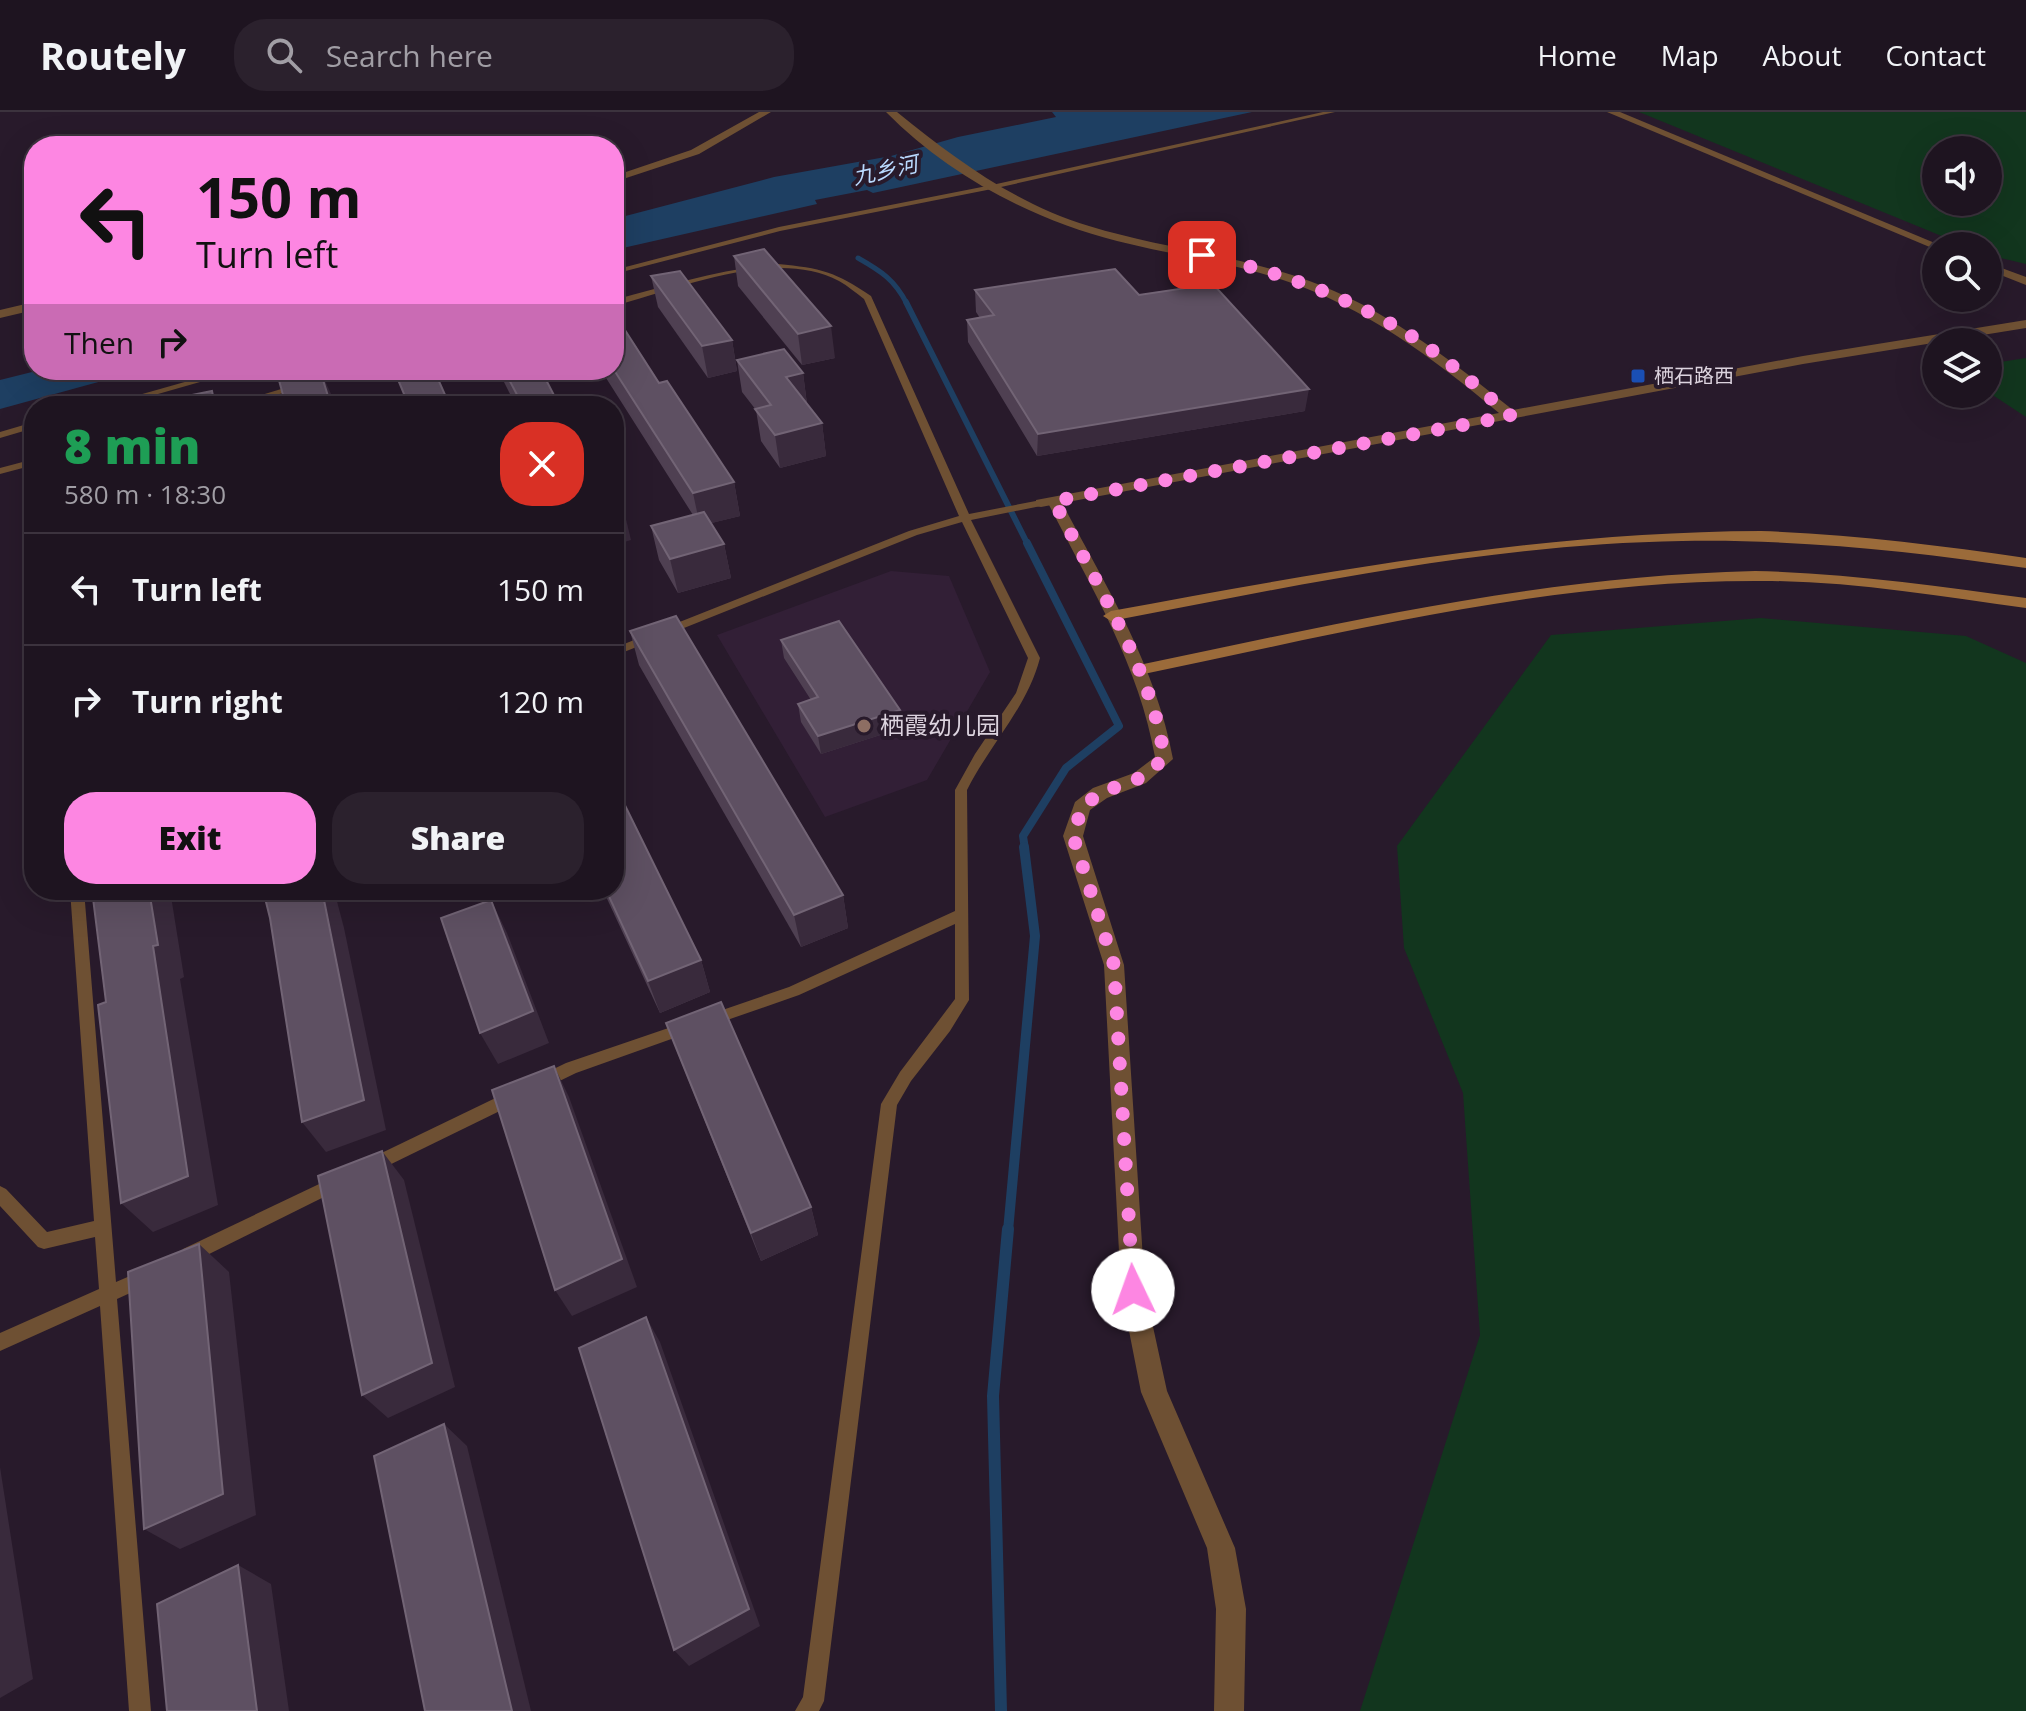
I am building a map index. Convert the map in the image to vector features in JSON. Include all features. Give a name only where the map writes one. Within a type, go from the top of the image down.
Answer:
[{"type":"main road","points":[[1111,616],[1447,558],[1634,539],[1760,536],[1845,540],[2026,563]]},
{"type":"main road","points":[[1139,670],[1514,595],[1631,581],[1755,576],[1890,584],[2026,603]]},
{"type":"street","points":[[624,176],[695,152],[766,112]]},
{"type":"street","points":[[891,112],[989,185],[1056,218],[1126,238],[1252,266],[1320,289],[1395,326],[1450,364],[1511,416]]},
{"type":"street","points":[[1612,112],[1922,240]]},
{"type":"street","points":[[2002,272],[2026,281]]},
{"type":"street","points":[[0,314],[24,308]]},
{"type":"street","points":[[1229,1711],[1231,1609],[1221,1548],[1154,1392],[1133,1290],[1114,965],[1073,836],[1082,807],[1100,793],[1140,778],[1164,759],[1161,733],[1139,670],[1047,502],[1803,360],[2026,324]]},
{"type":"lane","points":[[624,269],[779,229],[1332,112]]},
{"type":"lane","points":[[624,301],[776,264],[809,267],[860,290],[868,298],[965,518],[1034,658],[1030,683],[969,771],[961,790],[962,1000],[950,1022],[901,1079],[889,1104],[813,1701],[806,1711]]},
{"type":"lane","points":[[142,396],[200,380]]},
{"type":"lane","points":[[264,396],[320,380]]},
{"type":"lane","points":[[0,435],[24,428]]},
{"type":"lane","points":[[0,471],[24,465]]},
{"type":"lane","points":[[624,648],[913,533],[965,518],[1047,502]]},
{"type":"lane","points":[[78,900],[140,1711]]},
{"type":"lane","points":[[0,1342],[108,1296],[571,1068],[794,991],[962,914]]},
{"type":"lane","points":[[0,1194],[44,1241],[103,1227]]},
{"type":"shaded area","name":"栖霞幼儿园","points":[[891,571],[949,576],[990,672],[927,780],[825,817],[717,635]]},
{"type":"green space","points":[[1639,112],[2026,112],[2026,264],[2002,258],[2002,232],[1932,232]]},
{"type":"green space","points":[[2026,358],[2026,417],[2002,401],[2002,362]]},
{"type":"green space","points":[[1761,618],[1966,636],[2026,663],[2026,1711],[1360,1711],[1480,1335],[1463,1093],[1404,948],[1397,846],[1551,635]]},
{"type":"water","name":"九乡河","points":[[1052,112],[1252,112],[873,193],[867,190],[815,200],[817,204],[624,248],[624,216],[774,177],[891,156],[958,137],[1056,117]]},
{"type":"water","points":[[24,374],[24,380],[106,380],[47,396],[24,396],[24,402],[0,409],[0,380]]},
{"type":"building","points":[[764,249],[831,326],[798,334],[734,256]]},
{"type":"building","points":[[1115,269],[1139,295],[1213,284],[1309,389],[1038,434],[967,320],[994,315],[975,290]]},
{"type":"building","points":[[680,271],[732,340],[702,346],[651,276]]},
{"type":"building","points":[[624,329],[659,383],[667,381],[734,482],[693,493],[620,380],[624,380]]},
{"type":"building","points":[[784,349],[803,373],[786,377],[822,423],[775,435],[755,409],[771,405],[737,360]]},
{"type":"building","points":[[279,380],[323,380],[328,396],[283,396]]},
{"type":"building","points":[[398,380],[438,380],[446,396],[405,396]]},
{"type":"building","points":[[509,380],[546,380],[554,396],[518,396]]},
{"type":"building","points":[[212,391],[213,396],[187,396]]},
{"type":"building","points":[[704,512],[724,544],[670,559],[651,526]]},
{"type":"building","points":[[676,616],[843,895],[794,915],[630,631]]},
{"type":"building","points":[[839,621],[900,710],[818,736],[798,704],[818,697],[781,640]]},
{"type":"building","points":[[624,803],[701,960],[648,981],[611,900],[624,900]]},
{"type":"building","points":[[93,900],[151,900],[158,945],[153,946],[188,1176],[121,1203],[98,1005],[106,1002]]},
{"type":"building","points":[[266,900],[324,900],[364,1100],[302,1122]]},
{"type":"building","points":[[491,900],[533,1011],[480,1033],[441,918]]},
{"type":"building","points":[[721,1002],[811,1207],[751,1233],[666,1023]]},
{"type":"building","points":[[554,1066],[622,1259],[555,1290],[492,1090]]},
{"type":"building","points":[[382,1151],[432,1363],[362,1395],[318,1176]]},
{"type":"building","points":[[199,1244],[223,1494],[144,1529],[128,1272]]},
{"type":"building","points":[[646,1317],[749,1609],[674,1650],[579,1348]]},
{"type":"building","points":[[444,1424],[512,1711],[425,1711],[374,1456]]},
{"type":"building","points":[[238,1565],[257,1711],[167,1711],[157,1604]]},
{"type":"waterway","points":[[858,258],[887,277],[907,304]]},
{"type":"waterway","points":[[906,302],[1028,545]]},
{"type":"waterway","points":[[1025,849],[1023,836],[1066,768],[1119,726],[1027,543]]},
{"type":"waterway","points":[[1008,1231],[1035,936],[1024,847]]},
{"type":"waterway","points":[[1001,1711],[993,1396],[1008,1229]]},
{"type":"place","name":"栖石路西","points":[[1638,376]]},
{"type":"place","name":"栖霞幼儿园","points":[[864,726]]},
{"type":"route","points":[[1133,1290],[1114,965],[1073,836],[1082,807],[1100,793],[1140,778],[1164,759],[1161,733],[1139,670],[1054,501],[1511,416],[1450,364],[1395,326],[1320,289],[1252,266],[1202,255]]}]
